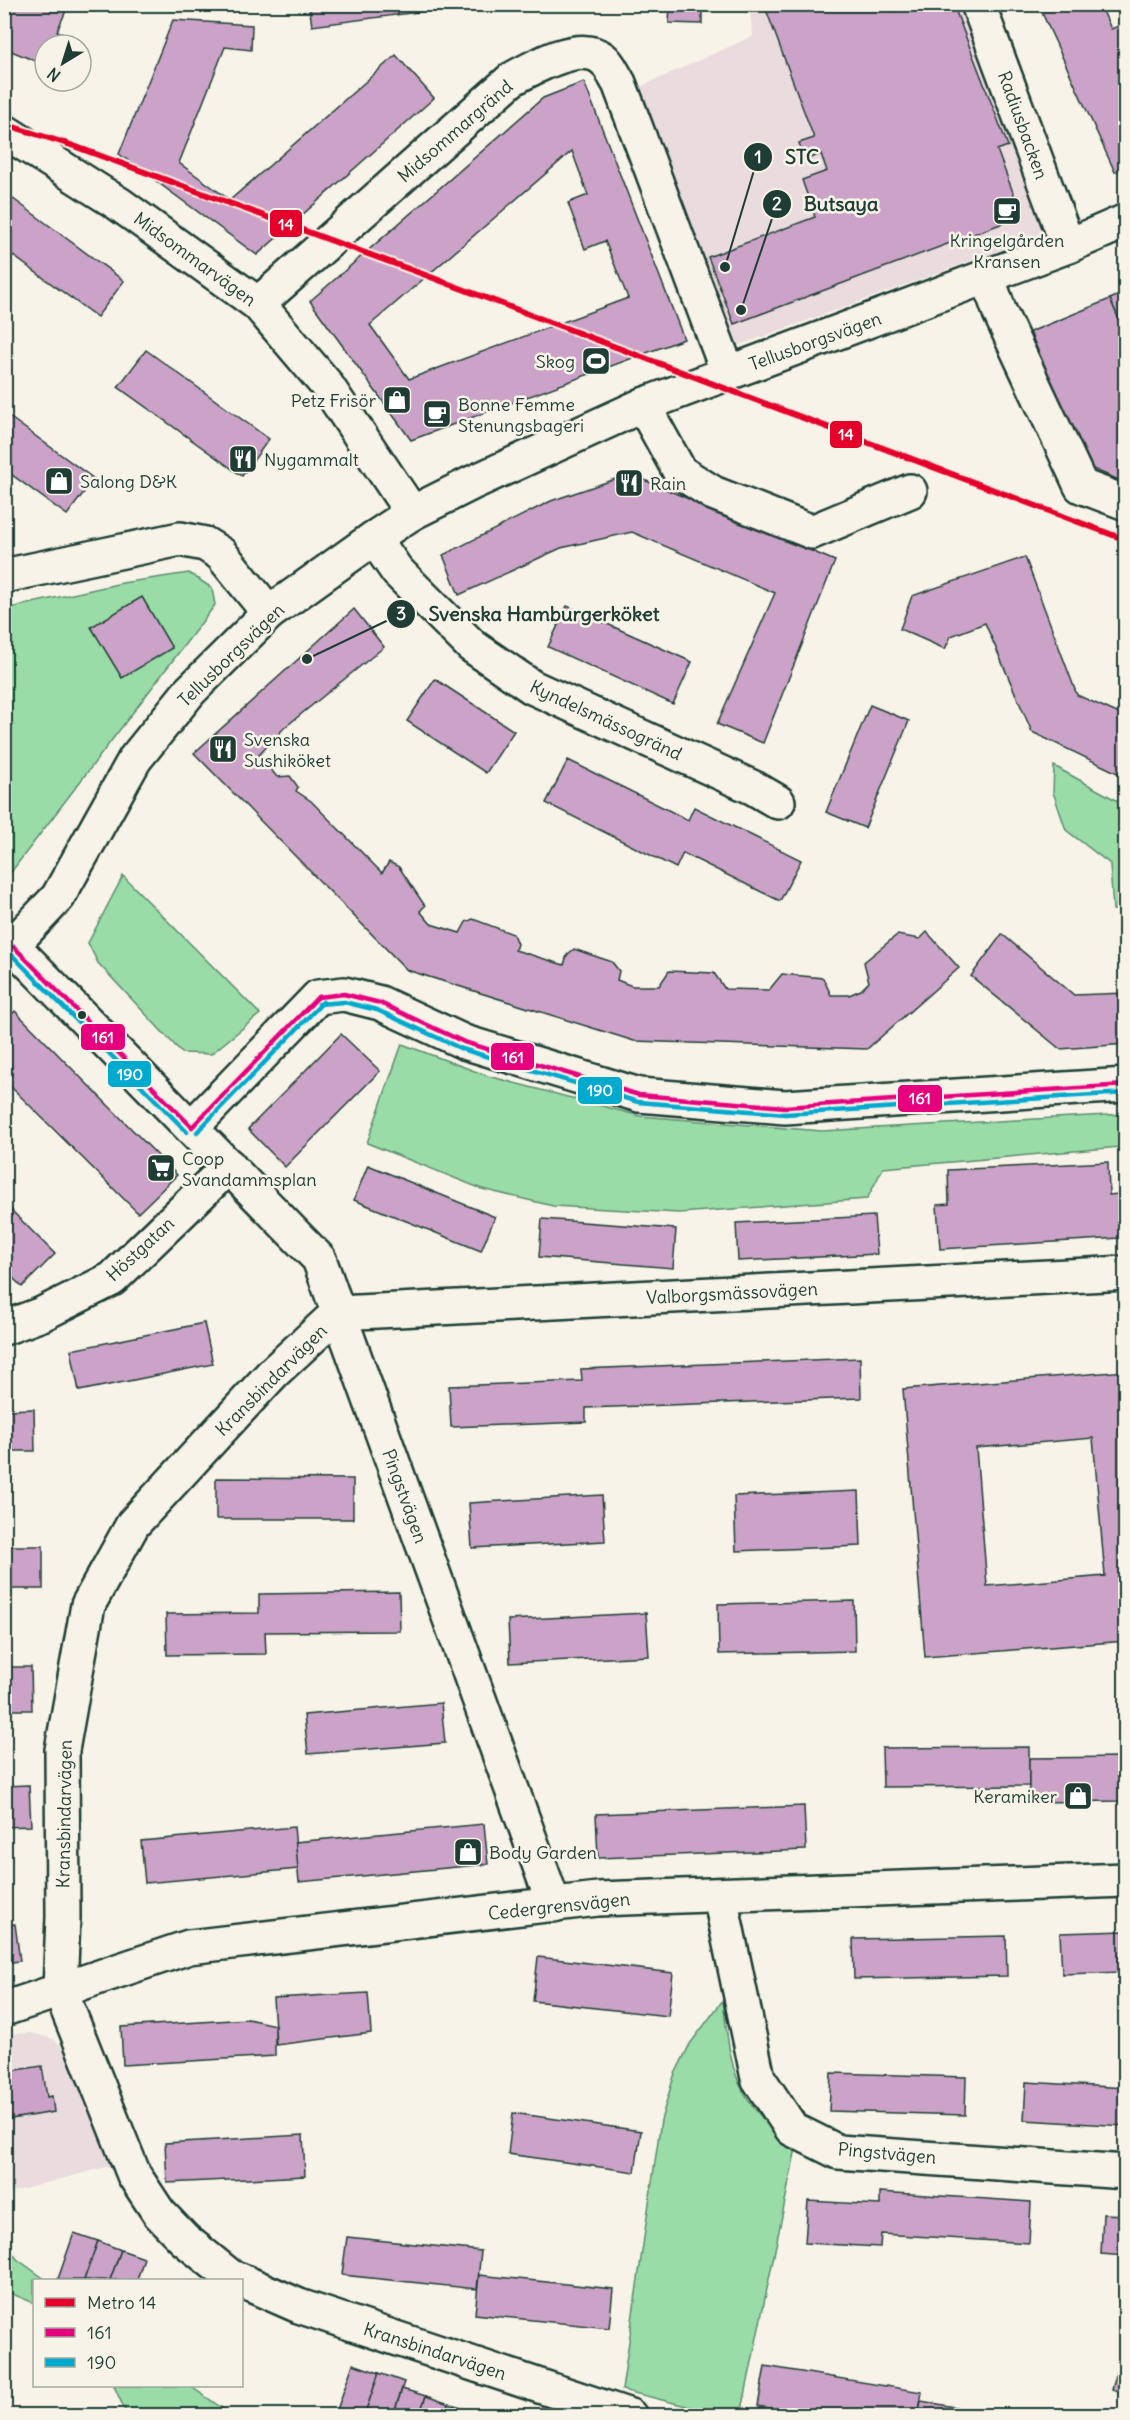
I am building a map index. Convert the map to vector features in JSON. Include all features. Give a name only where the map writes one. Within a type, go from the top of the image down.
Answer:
[{"type":"street","name":"Radiusbacken","points":[[978,4],[1068,246]]},
{"type":"street","name":"Midsommargränd","points":[[258,304],[512,80],[546,61],[591,52],[604,60],[619,83],[728,373]]},
{"type":"street","name":"Midsommarvägen","points":[[4,131],[119,204],[258,304],[325,383],[412,513]]},
{"type":"street","name":"Tellusborgsvägen","points":[[9,951],[58,897],[135,759],[190,691],[269,613],[412,513],[643,405],[1068,246],[1125,221]]},
{"type":"street","points":[[987,276],[1000,313],[1081,486],[1125,503]]},
{"type":"street","points":[[643,405],[680,472],[714,493],[812,532],[910,491]]},
{"type":"street","name":"Kyndelsmässogränd","points":[[374,538],[398,571],[472,646],[532,687],[754,788],[778,802]]},
{"type":"street","points":[[4,576],[180,540],[205,544],[220,554],[269,613]]},
{"type":"street","name":"Pingstvägen","points":[[9,951],[192,1127],[320,1259],[554,1905]]},
{"type":"street","points":[[192,1127],[318,997],[344,994],[380,1004],[464,1042],[639,1095],[785,1107],[1125,1086]]},
{"type":"street","name":"Höstgatan","points":[[4,1328],[42,1314],[111,1279],[229,1166]]},
{"type":"street","name":"Valborgsmässovägen","points":[[338,1313],[1125,1273]]},
{"type":"street","name":"Kransbindarvägen","points":[[238,2279],[184,2239],[159,2213],[135,2175],[60,1990],[63,1917],[62,1750],[88,1605],[133,1524],[274,1372],[338,1313]]},
{"type":"street","name":"Cedergrensvägen","points":[[4,2009],[189,1947],[597,1899],[1125,1880]]},
{"type":"street","name":"Pingstvägen","points":[[720,1896],[758,2078],[792,2129],[838,2152],[1125,2172]]},
{"type":"street","name":"Kransbindarvägen","points":[[243,2282],[299,2306],[630,2415]]},
{"type":"shaded area","points":[[749,5],[978,5],[1059,229],[718,353],[622,95],[753,36]]},
{"type":"shaded area","points":[[31,2033],[54,2039],[67,2054],[79,2080],[110,2166],[5,2194],[4,2034]]},
{"type":"green space","points":[[189,573],[212,588],[215,605],[5,880],[5,609],[122,583]]},
{"type":"green space","points":[[1054,766],[1125,805],[1125,910],[1113,910],[1110,864],[1066,830],[1053,792]]},
{"type":"green space","points":[[123,876],[260,1014],[211,1054],[182,1053],[98,963],[88,943]]},
{"type":"green space","points":[[402,1044],[488,1076],[640,1116],[822,1131],[1125,1114],[1125,1156],[1120,1147],[883,1168],[867,1199],[679,1213],[553,1206],[482,1189],[367,1143]]},
{"type":"green space","points":[[723,2000],[729,2048],[740,2084],[748,2100],[760,2115],[796,2148],[741,2415],[722,2415],[622,2390],[661,2120],[674,2076],[690,2044]]},
{"type":"green space","points":[[4,2241],[17,2259],[45,2279],[33,2279],[33,2303],[5,2291]]},
{"type":"green space","points":[[114,2387],[191,2387],[232,2415],[127,2415]]},
{"type":"building","points":[[4,4],[69,4],[57,31],[61,33],[33,33],[33,60],[4,48]]},
{"type":"building","points":[[309,4],[479,4],[312,26]]},
{"type":"building","points":[[670,4],[764,4],[765,8],[702,7],[702,24],[669,23]]},
{"type":"building","points":[[764,4],[953,4],[1008,146],[997,150],[1022,216],[734,324],[708,257],[815,217],[802,180],[827,171],[821,154],[805,160],[802,153],[799,143],[814,138]]},
{"type":"building","points":[[1038,4],[1100,4],[1111,29],[1126,23],[1126,168],[1115,172]]},
{"type":"building","points":[[173,20],[252,25],[251,50],[225,47],[179,163],[230,200],[396,55],[434,98],[257,255],[119,154]]},
{"type":"building","points":[[584,82],[684,339],[411,440],[310,301],[543,98]],"holes":[[[572,151],[588,195],[568,203],[585,249],[605,241],[628,298],[409,379],[370,325]]]},
{"type":"building","points":[[12,198],[124,281],[97,317],[4,249],[4,208]]},
{"type":"building","points":[[1126,292],[1126,336],[1110,299]]},
{"type":"building","points":[[1110,299],[1126,336],[1126,483],[1088,467],[1030,332]]},
{"type":"building","points":[[146,350],[269,439],[242,476],[118,387]]},
{"type":"building","points":[[4,413],[94,479],[67,515],[4,469]]},
{"type":"building","points":[[630,474],[835,561],[763,743],[717,724],[775,593],[632,532],[561,548],[459,595],[443,555],[551,501]]},
{"type":"building","points":[[1025,557],[1077,695],[1126,717],[1126,777],[1032,732],[985,623],[951,636],[945,649],[900,629],[912,596]]},
{"type":"building","points":[[142,597],[172,648],[122,678],[91,627]]},
{"type":"building","points":[[567,606],[692,662],[673,704],[548,647]]},
{"type":"building","points":[[354,609],[384,647],[284,728],[259,755],[277,777],[290,776],[298,787],[296,791],[311,801],[382,873],[389,862],[399,867],[425,906],[420,911],[431,924],[460,933],[466,922],[473,919],[513,934],[517,944],[515,950],[564,965],[567,955],[574,949],[612,962],[619,971],[617,980],[632,986],[659,986],[669,971],[714,973],[725,989],[769,990],[782,974],[823,978],[831,995],[849,995],[861,990],[869,982],[864,962],[897,935],[920,939],[927,932],[959,968],[867,1049],[634,1041],[407,970],[194,753]]},
{"type":"building","points":[[435,679],[514,731],[486,773],[407,721]]},
{"type":"building","points":[[870,705],[909,721],[865,828],[826,812]]},
{"type":"building","points":[[568,760],[688,820],[694,807],[801,860],[780,901],[683,853],[676,868],[546,803]]},
{"type":"building","points":[[1002,934],[1074,995],[1126,993],[1126,1044],[1060,1049],[971,976]]},
{"type":"building","points":[[15,1011],[177,1175],[138,1213],[4,1080],[4,1022]]},
{"type":"building","points":[[341,1034],[380,1071],[285,1167],[248,1129]]},
{"type":"building","points":[[1108,1162],[1109,1195],[1118,1194],[1120,1238],[940,1249],[937,1205],[949,1204],[948,1170]]},
{"type":"building","points":[[368,1165],[495,1217],[481,1251],[354,1200]]},
{"type":"building","points":[[4,1203],[55,1254],[22,1287],[4,1269]]},
{"type":"building","points":[[874,1216],[877,1254],[738,1261],[736,1223]]},
{"type":"building","points":[[542,1219],[676,1229],[673,1268],[539,1257]]},
{"type":"building","points":[[204,1323],[213,1364],[79,1391],[71,1350]]},
{"type":"building","points":[[860,1358],[861,1398],[586,1408],[586,1422],[451,1427],[449,1386],[582,1381],[581,1369]]},
{"type":"building","points":[[1126,1371],[1126,1641],[925,1657],[903,1389]],"holes":[[[1093,1438],[1105,1576],[987,1586],[976,1448]]]},
{"type":"building","points":[[34,1409],[35,1451],[4,1451],[4,1410]]},
{"type":"building","points":[[216,1478],[353,1479],[353,1519],[216,1519]]},
{"type":"building","points":[[859,1491],[861,1546],[736,1551],[734,1496]]},
{"type":"building","points":[[602,1495],[605,1541],[472,1548],[469,1503]]},
{"type":"building","points":[[4,1546],[43,1546],[43,1589],[4,1589]]},
{"type":"building","points":[[399,1592],[400,1631],[265,1632],[266,1654],[167,1655],[166,1614],[259,1613],[259,1594]]},
{"type":"building","points":[[854,1601],[855,1651],[719,1654],[718,1604]]},
{"type":"building","points":[[646,1613],[649,1656],[510,1663],[508,1620]]},
{"type":"building","points":[[4,1667],[31,1667],[32,1710],[4,1710]]},
{"type":"building","points":[[441,1703],[445,1743],[308,1754],[304,1715]]},
{"type":"building","points":[[1029,1747],[1029,1786],[883,1787],[882,1748]]},
{"type":"building","points":[[1126,1757],[1126,1801],[1029,1802],[1029,1758]]},
{"type":"building","points":[[29,1785],[31,1826],[4,1827],[4,1786]]},
{"type":"building","points":[[804,1806],[806,1850],[598,1858],[596,1814]]},
{"type":"building","points":[[484,1824],[488,1864],[299,1882],[295,1842]]},
{"type":"building","points":[[294,1827],[298,1869],[145,1883],[141,1841]]},
{"type":"building","points":[[15,1924],[20,1961],[4,1963],[4,1925]]},
{"type":"building","points":[[1126,1931],[1126,1972],[1062,1974],[1060,1933]]},
{"type":"building","points":[[1006,1936],[1007,1976],[854,1979],[853,1939]]},
{"type":"building","points":[[538,1957],[673,1973],[668,2016],[533,2001]]},
{"type":"building","points":[[368,1993],[371,2033],[276,2045],[273,1998]]},
{"type":"building","points":[[248,2019],[275,2025],[275,2056],[123,2065],[121,2027]]},
{"type":"building","points":[[42,2066],[47,2097],[52,2096],[54,2112],[4,2120],[4,2072]]},
{"type":"building","points":[[831,2073],[966,2077],[965,2115],[829,2111]]},
{"type":"building","points":[[1026,2082],[1126,2088],[1126,2126],[1024,2120]]},
{"type":"building","points":[[513,2113],[641,2131],[635,2172],[508,2154]]},
{"type":"building","points":[[303,2135],[305,2176],[167,2183],[165,2143]]},
{"type":"building","points":[[880,2192],[1031,2202],[1029,2243],[881,2234],[880,2247],[805,2243],[808,2201],[880,2205]]},
{"type":"building","points":[[1103,2214],[1126,2215],[1126,2256],[1101,2254]]},
{"type":"building","points":[[74,2233],[98,2241],[84,2279],[58,2279]]},
{"type":"building","points":[[347,2237],[481,2251],[477,2289],[342,2275]]},
{"type":"building","points":[[98,2241],[121,2250],[110,2279],[84,2279]]},
{"type":"building","points":[[121,2250],[144,2258],[137,2279],[110,2279]]},
{"type":"building","points":[[479,2275],[613,2289],[609,2328],[475,2314]]},
{"type":"building","points":[[1123,2345],[1126,2345],[1126,2394],[1112,2390]]},
{"type":"building","points":[[353,2364],[379,2373],[364,2416],[341,2416],[336,2413]]},
{"type":"building","points":[[765,2366],[922,2392],[918,2416],[812,2416],[758,2406]]},
{"type":"building","points":[[379,2373],[404,2382],[393,2416],[364,2416]]},
{"type":"building","points":[[402,2389],[426,2396],[419,2416],[393,2416]]},
{"type":"building","points":[[426,2396],[449,2404],[445,2416],[419,2416]]},
{"type":"building","points":[[921,2401],[1005,2416],[918,2416]]},
{"type":"building","points":[[449,2404],[473,2412],[472,2416],[445,2416]]},
{"type":"metro line","name":"14","points":[[4,124],[71,145],[428,276],[1126,540]]},
{"type":"transit line","name":"161","points":[[14,947],[192,1127]]},
{"type":"transit line","name":"190","points":[[9,952],[187,1132]]},
{"type":"transit line","name":"161","points":[[318,997],[344,994],[380,1003],[464,1042],[639,1095],[785,1107],[1126,1085]]},
{"type":"transit line","name":"161","points":[[192,1127],[318,997]]},
{"type":"transit line","name":"190","points":[[197,1132],[323,1002]]},
{"type":"transit line","name":"190","points":[[319,1004],[344,1002],[377,1010],[462,1049],[638,1102],[785,1114],[1126,1093]]},
{"type":"place","name":"Kringelgården Kransen","points":[[1007,211]]},
{"type":"place","name":"STC","points":[[725,267]]},
{"type":"place","name":"Butsaya","points":[[741,310]]},
{"type":"place","name":"Skog","points":[[596,361]]},
{"type":"place","name":"Petz Frisör","points":[[397,400]]},
{"type":"place","name":"Bonne Femme Stenungsbageri","points":[[437,414]]},
{"type":"place","name":"Nygammalt","points":[[243,459]]},
{"type":"place","name":"Salong D&K","points":[[59,481]]},
{"type":"place","name":"Rain","points":[[629,483]]},
{"type":"place","name":"Svenska Hamburgerköket","points":[[307,659]]},
{"type":"place","name":"Svenska Sushiköket","points":[[223,749]]},
{"type":"place","name":"Coop Svandammsplan","points":[[161,1168]]},
{"type":"place","name":"Keramiker","points":[[1078,1796]]},
{"type":"place","name":"Body Garden","points":[[468,1852]]}]
